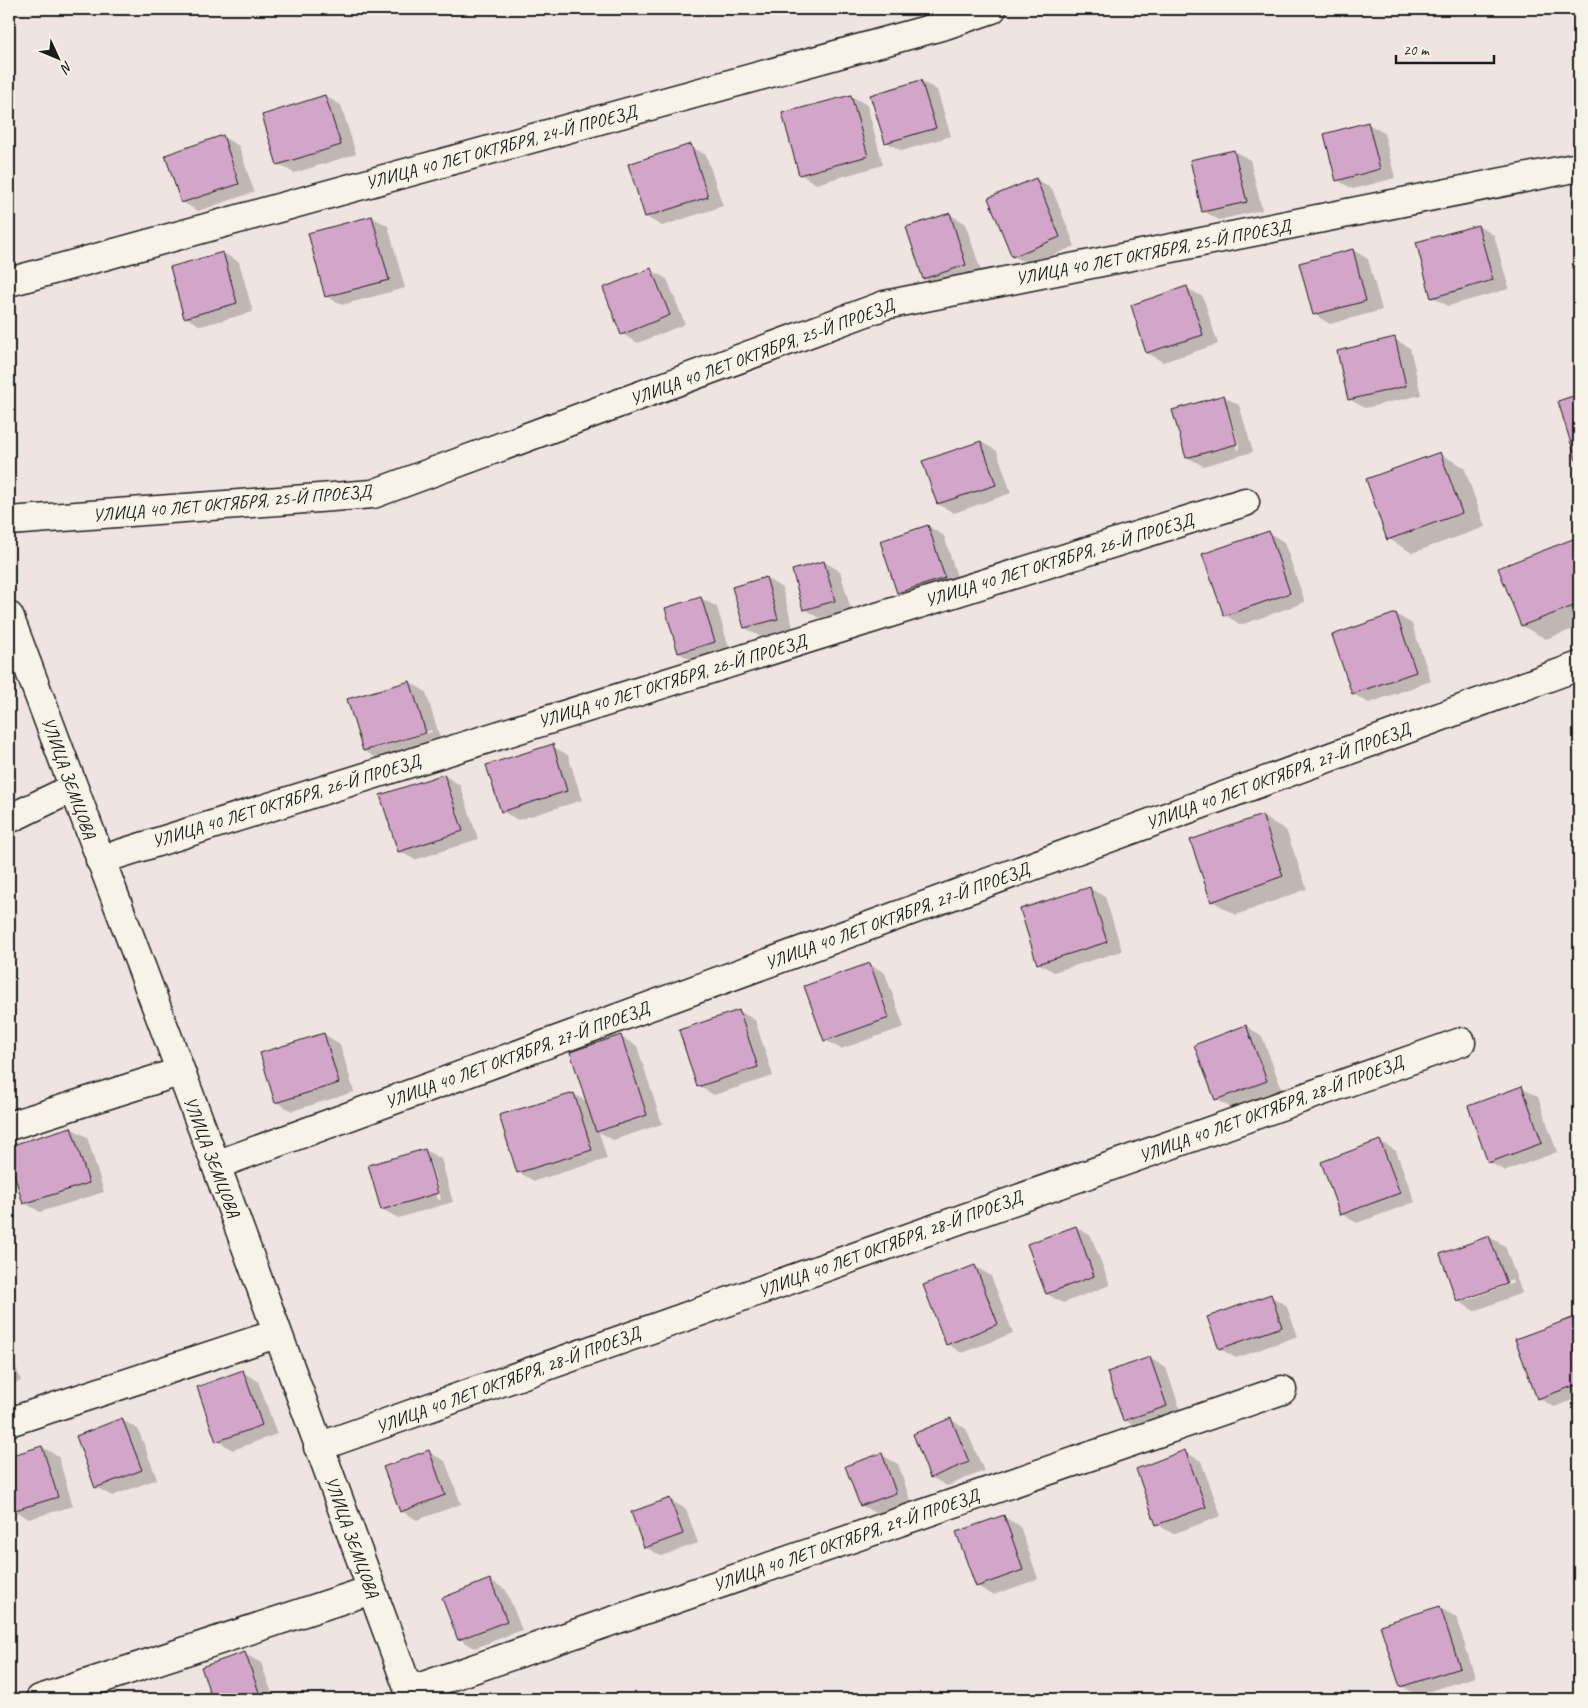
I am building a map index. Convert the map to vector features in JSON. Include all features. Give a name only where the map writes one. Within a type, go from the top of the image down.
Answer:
[{"type":"street","name":"УЛИЦА 40 ЛЕТ ОКТЯБРЯ, 24-Й ПРОЕЗД","points":[[9,282],[944,25],[992,9]]},
{"type":"street","name":"УЛИЦА 40 ЛЕТ ОКТЯБРЯ, 25-Й ПРОЕЗД","points":[[9,521],[373,494],[885,306],[1579,167]]},
{"type":"street","name":"УЛИЦА 40 ЛЕТ ОКТЯБРЯ, 26-Й ПРОЕЗД","points":[[100,860],[1245,502]]},
{"type":"street","name":"УЛИЦА ЗЕМЦОВА","points":[[9,616],[216,1165],[276,1334],[411,1695]]},
{"type":"street","name":"УЛИЦА 40 ЛЕТ ОКТЯБРЯ, 27-Й ПРОЕЗД","points":[[216,1165],[1579,666]]},
{"type":"street","points":[[9,819],[73,788]]},
{"type":"street","name":"УЛИЦА 40 ЛЕТ ОКТЯБРЯ, 28-Й ПРОЕЗД","points":[[318,1447],[1461,1042]]},
{"type":"street","points":[[9,1126],[180,1072]]},
{"type":"street","points":[[9,1422],[276,1334]]},
{"type":"street","name":"УЛИЦА 40 ЛЕТ ОКТЯБРЯ, 29-Й ПРОЕЗД","points":[[411,1695],[1282,1390]]},
{"type":"street","points":[[40,1699],[371,1590]]},
{"type":"building","points":[[921,80],[936,128],[885,143],[870,95]]},
{"type":"building","points":[[325,95],[341,145],[277,165],[262,115]]},
{"type":"building","points":[[851,95],[868,156],[799,175],[782,113]]},
{"type":"building","points":[[1368,122],[1380,169],[1336,181],[1324,134]]},
{"type":"building","points":[[223,135],[239,184],[181,203],[165,155]]},
{"type":"building","points":[[691,144],[708,197],[645,217],[628,164]]},
{"type":"building","points":[[1234,150],[1247,202],[1202,212],[1190,160]]},
{"type":"building","points":[[1036,178],[1060,237],[1012,257],[988,198]]},
{"type":"building","points":[[950,213],[966,265],[923,279],[906,227]]},
{"type":"building","points":[[372,216],[389,280],[325,297],[308,233]]},
{"type":"building","points":[[1478,225],[1493,280],[1431,298],[1416,242]]},
{"type":"building","points":[[1353,249],[1366,301],[1313,315],[1299,263]]},
{"type":"building","points":[[223,252],[237,303],[184,318],[170,267]]},
{"type":"building","points":[[651,268],[670,315],[621,335],[603,288]]},
{"type":"building","points":[[1187,286],[1203,335],[1146,353],[1131,305]]},
{"type":"building","points":[[1395,337],[1406,386],[1348,400],[1337,351]]},
{"type":"building","points":[[1579,394],[1579,459],[1576,460],[1558,401]]},
{"type":"building","points":[[1224,395],[1237,444],[1186,458],[1172,410]]},
{"type":"building","points":[[981,441],[996,485],[937,504],[922,461]]},
{"type":"building","points":[[1440,452],[1462,513],[1387,540],[1366,479]]},
{"type":"building","points":[[928,525],[945,578],[897,593],[880,541]]},
{"type":"building","points":[[1269,531],[1290,593],[1224,616],[1202,554]]},
{"type":"building","points":[[1573,539],[1579,555],[1579,604],[1521,626],[1498,568]]},
{"type":"building","points":[[824,561],[835,601],[803,610],[792,570]]},
{"type":"building","points":[[766,577],[778,619],[744,628],[732,587]]},
{"type":"building","points":[[701,597],[715,642],[678,653],[665,608]]},
{"type":"building","points":[[1396,613],[1416,672],[1352,694],[1332,635]]},
{"type":"building","points":[[410,681],[426,733],[363,751],[347,699]]},
{"type":"building","points":[[553,744],[567,791],[501,812],[486,765]]},
{"type":"building","points":[[444,774],[463,831],[398,852],[380,795]]},
{"type":"building","points":[[1262,815],[1283,876],[1211,902],[1190,840]]},
{"type":"building","points":[[1090,887],[1107,942],[1037,964],[1020,909]]},
{"type":"building","points":[[870,963],[889,1018],[824,1041],[804,986]]},
{"type":"building","points":[[739,1010],[758,1067],[697,1087],[679,1030]]},
{"type":"building","points":[[1246,1025],[1267,1081],[1215,1100],[1194,1045]]},
{"type":"building","points":[[324,1033],[339,1083],[275,1103],[260,1053]]},
{"type":"building","points":[[621,1035],[647,1115],[596,1132],[570,1052]]},
{"type":"building","points":[[1522,1086],[1542,1143],[1488,1163],[1468,1106]]},
{"type":"building","points":[[574,1093],[592,1150],[517,1173],[499,1115]]},
{"type":"building","points":[[71,1127],[89,1183],[23,1204],[9,1156],[9,1146]]},
{"type":"building","points":[[1380,1140],[1400,1193],[1340,1215],[1321,1162]]},
{"type":"building","points":[[425,1149],[438,1193],[381,1210],[368,1165]]},
{"type":"building","points":[[1076,1226],[1094,1276],[1046,1294],[1027,1244]]},
{"type":"building","points":[[1489,1236],[1507,1284],[1457,1302],[1440,1254]]},
{"type":"building","points":[[975,1265],[998,1324],[946,1345],[923,1285]]},
{"type":"building","points":[[1271,1294],[1282,1327],[1219,1349],[1207,1317]]},
{"type":"building","points":[[1575,1317],[1579,1330],[1579,1384],[1537,1399],[1515,1339]]},
{"type":"building","points":[[1150,1357],[1167,1406],[1123,1421],[1107,1372]]},
{"type":"building","points":[[243,1370],[262,1425],[216,1442],[197,1387]]},
{"type":"building","points":[[122,1418],[142,1470],[95,1488],[76,1436]]},
{"type":"building","points":[[951,1418],[969,1462],[930,1478],[913,1434]]},
{"type":"building","points":[[42,1446],[58,1497],[12,1511],[9,1500],[9,1456]]},
{"type":"building","points":[[429,1450],[445,1495],[400,1512],[383,1467]]},
{"type":"building","points":[[1185,1450],[1206,1507],[1156,1525],[1136,1469]]},
{"type":"building","points":[[882,1453],[896,1493],[860,1506],[845,1466]]},
{"type":"building","points":[[670,1498],[683,1534],[644,1548],[631,1512]]},
{"type":"building","points":[[1004,1515],[1023,1570],[976,1587],[956,1532]]},
{"type":"building","points":[[490,1579],[507,1621],[458,1640],[442,1598]]},
{"type":"building","points":[[1440,1606],[1460,1668],[1400,1687],[1380,1625]]},
{"type":"building","points":[[245,1652],[261,1698],[212,1699],[201,1667]]}]
